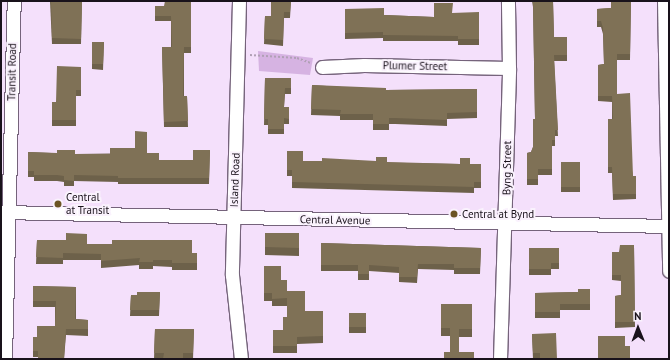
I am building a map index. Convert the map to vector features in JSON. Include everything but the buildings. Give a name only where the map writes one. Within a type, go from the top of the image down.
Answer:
[{"type":"street","name":"Transit Road","points":[[5,359],[5,212],[14,1]]},
{"type":"street","name":"Island Road","points":[[239,1],[232,275],[241,359]]},
{"type":"street","name":"Byng Street","points":[[500,359],[509,68],[508,1]]},
{"type":"street","points":[[664,1],[669,271]]},
{"type":"street","name":"Plumer Street","points":[[317,65],[509,68]]},
{"type":"street","name":"Central Avenue","points":[[5,212],[668,226]]},
{"type":"path","points":[[238,55],[297,58],[317,65]]},
{"type":"shaded area","points":[[258,51],[313,58],[310,75],[259,71]]},
{"type":"place","name":"Central at Transit","points":[[58,204]]},
{"type":"place","name":"Central at Bynd","points":[[454,214]]}]
